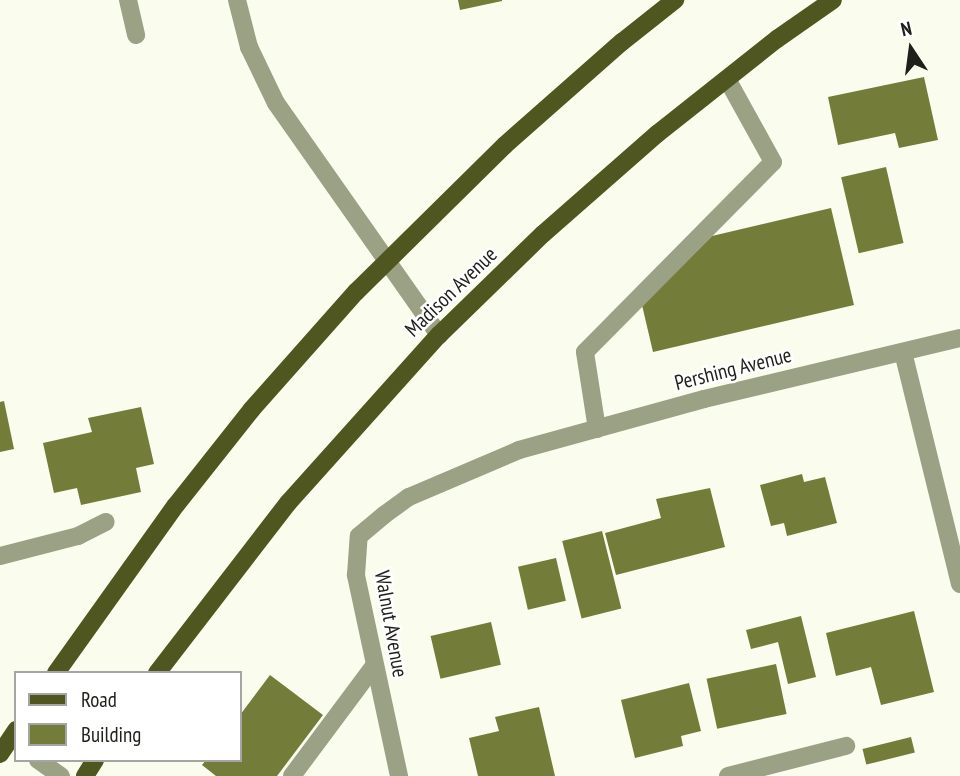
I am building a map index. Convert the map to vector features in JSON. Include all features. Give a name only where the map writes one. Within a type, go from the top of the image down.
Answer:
[{"type":"main road","points":[[57,671],[176,505],[252,409],[356,292],[505,145],[622,42],[675,0]]},
{"type":"main road","name":"Madison Avenue","points":[[158,671],[201,611],[288,503],[439,335],[553,225],[657,134],[833,0]]},
{"type":"street","points":[[128,0],[136,35]]},
{"type":"street","points":[[237,0],[249,47],[276,103],[312,150],[386,263],[439,335]]},
{"type":"street","points":[[597,429],[585,352],[773,162],[727,79]]},
{"type":"street","name":"Pershing Avenue","points":[[519,450],[704,399],[960,338]]},
{"type":"street","points":[[902,352],[960,584]]},
{"type":"street","name":"Walnut Avenue","points":[[399,776],[356,575],[359,536],[409,498],[519,450]]},
{"type":"street","points":[[0,556],[78,536],[106,522]]},
{"type":"street","points":[[292,776],[374,666]]},
{"type":"street","points":[[728,776],[846,746]]},
{"type":"street","points":[[41,762],[61,776]]},
{"type":"building","points":[[458,0],[502,0],[502,1],[460,10]]},
{"type":"building","points":[[924,77],[938,140],[899,148],[895,133],[838,145],[828,97]]},
{"type":"building","points":[[886,167],[904,243],[859,253],[841,177]]},
{"type":"building","points":[[831,208],[854,305],[653,352],[642,305],[712,236]]},
{"type":"building","points":[[4,401],[14,449],[0,452],[0,402]]},
{"type":"building","points":[[141,407],[154,464],[136,468],[141,492],[81,505],[77,488],[54,493],[43,443],[92,432],[88,418]]},
{"type":"building","points":[[802,474],[804,482],[825,477],[837,523],[787,536],[784,523],[771,526],[760,485]]},
{"type":"building","points":[[710,488],[725,547],[616,575],[605,533],[661,518],[656,499]]},
{"type":"building","points":[[602,531],[621,609],[582,619],[562,541]]},
{"type":"building","points":[[556,558],[566,601],[528,610],[518,567]]},
{"type":"building","points":[[914,611],[934,692],[881,705],[871,667],[836,676],[826,633]]},
{"type":"building","points":[[801,616],[816,677],[788,684],[778,642],[751,649],[746,630]]},
{"type":"building","points":[[491,622],[501,665],[440,679],[431,636]]},
{"type":"building","points":[[776,664],[787,714],[717,729],[707,679]]},
{"type":"building","points":[[270,675],[323,715],[277,776],[216,776],[202,765],[204,762],[242,762],[242,712]]},
{"type":"building","points":[[689,683],[701,731],[681,736],[683,746],[635,758],[621,700]]},
{"type":"building","points":[[539,707],[555,776],[478,776],[469,738],[499,731],[495,717]]},
{"type":"building","points":[[911,737],[915,753],[866,765],[862,749]]}]
